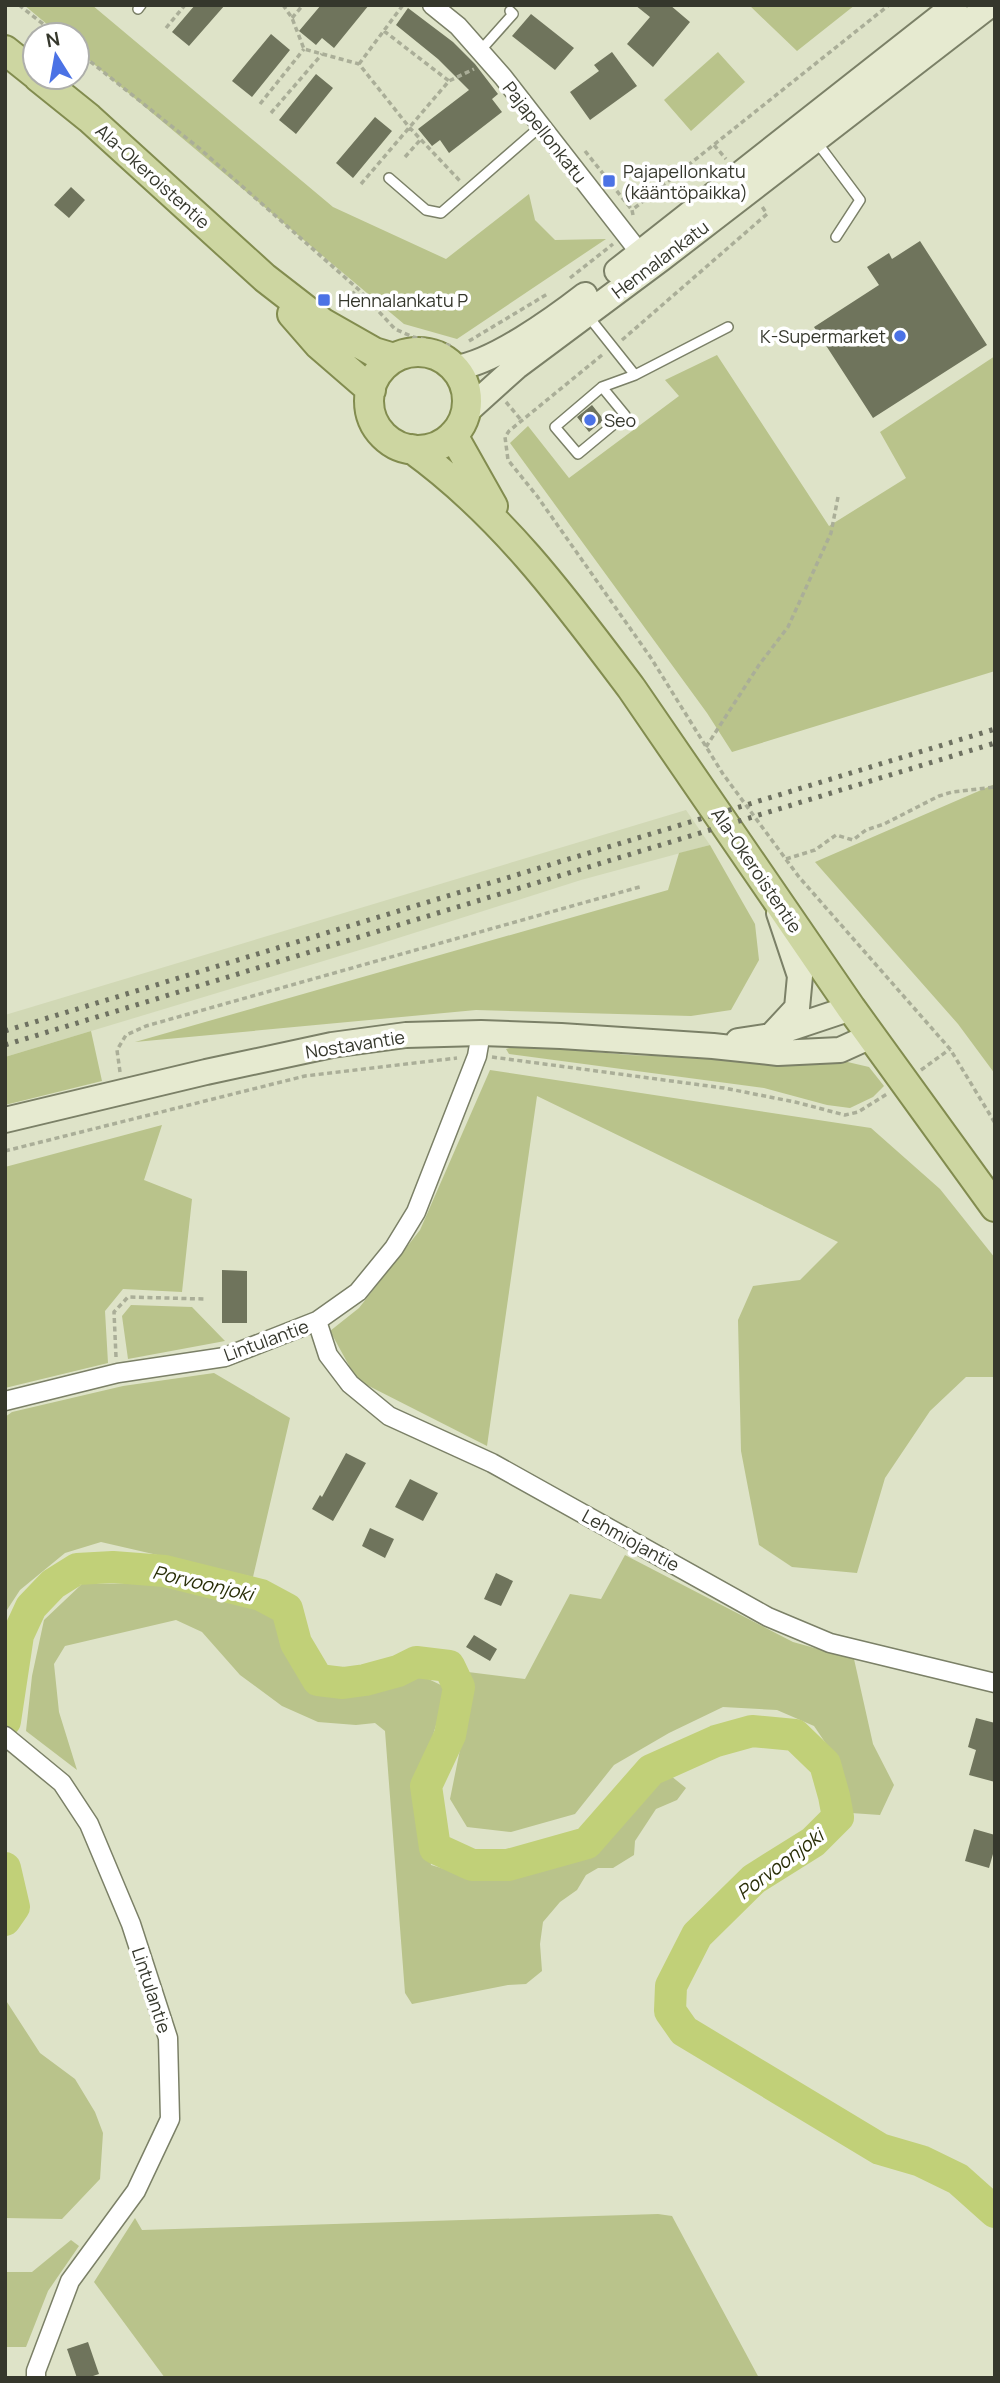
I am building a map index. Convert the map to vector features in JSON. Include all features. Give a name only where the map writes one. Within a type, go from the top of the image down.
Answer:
[{"type":"main road","name":"Ala-Okeroistentie","points":[[5,50],[21,63]]},
{"type":"main road","name":"Ala-Okeroistentie","points":[[56,91],[89,118],[265,278],[332,330],[374,352],[394,358]]},
{"type":"main road","name":"Ala-Okeroistentie","points":[[265,278],[319,345],[371,390]]},
{"type":"main road","points":[[421,352],[448,361],[458,353],[467,399],[460,424],[434,447],[412,449],[396,444],[383,435],[373,421],[369,405],[376,376],[394,358],[407,353],[421,352]]},
{"type":"main road","name":"Ala-Okeroistentie","points":[[460,424],[481,485],[513,538],[632,689],[871,1036],[995,1207]]},
{"type":"main road","name":"Ala-Okeroistentie","points":[[412,449],[441,470],[513,538]]},
{"type":"street","name":"Pajapellonkatu","points":[[432,5],[457,26],[485,56],[638,252]]},
{"type":"street","name":"Hennalankatu","points":[[809,132],[955,5]]},
{"type":"street","name":"Hennalankatu","points":[[458,353],[466,367],[524,337],[638,252],[990,5]]},
{"type":"street","name":"Hennalankatu","points":[[460,424],[516,367],[576,299]]},
{"type":"street","points":[[768,888],[783,922],[800,976],[797,1008],[771,1035]]},
{"type":"street","name":"Nostavantie","points":[[713,1046],[771,1035],[852,1008]]},
{"type":"street","name":"Nostavantie","points":[[5,1120],[332,1045],[406,1035],[479,1045],[713,1046],[778,1054],[840,1050],[871,1036]]},
{"type":"street","name":"Lintulantie","points":[[5,1401],[117,1373],[225,1357],[317,1321],[358,1292],[400,1239],[416,1212],[479,1045]]},
{"type":"street","name":"Lehmiojantie","points":[[317,1321],[328,1355],[350,1384],[389,1416],[492,1464],[768,1617],[830,1643],[995,1684]]},
{"type":"street","name":"Lintulantie","points":[[5,1736],[62,1783],[89,1825],[131,1924],[168,2038],[170,2119],[136,2190],[70,2281],[36,2371],[36,2378]]},
{"type":"lane","points":[[485,56],[513,14],[510,11]]},
{"type":"lane","points":[[389,178],[426,210],[440,213],[541,126]]},
{"type":"lane","points":[[809,132],[860,200],[836,237]]},
{"type":"lane","points":[[576,299],[635,375]]},
{"type":"lane","points":[[602,387],[625,415],[578,454],[555,427],[602,387],[635,375],[727,327]]},
{"type":"path","points":[[19,5],[39,21]]},
{"type":"path","points":[[166,28],[185,5]]},
{"type":"path","points":[[283,5],[292,18],[304,49]]},
{"type":"path","points":[[292,18],[303,5]]},
{"type":"path","points":[[359,64],[403,5]]},
{"type":"path","points":[[576,299],[638,252],[632,210],[889,5]]},
{"type":"path","points":[[384,31],[449,81]]},
{"type":"path","points":[[304,49],[359,64],[409,127],[469,190]]},
{"type":"path","points":[[260,104],[304,49]]},
{"type":"path","points":[[271,113],[322,54]]},
{"type":"path","points":[[361,184],[449,81],[485,56]]},
{"type":"path","points":[[91,62],[199,148],[358,289],[390,325],[400,332],[458,353],[555,290]]},
{"type":"path","points":[[405,157],[421,139]]},
{"type":"path","points":[[767,214],[509,431],[505,438],[506,454],[651,658],[706,747],[799,877],[950,1049],[995,1123]]},
{"type":"path","points":[[334,310],[358,289]]},
{"type":"path","points":[[706,747],[759,665],[788,627],[831,533],[838,498]]},
{"type":"path","points":[[786,859],[815,850],[836,835],[853,840],[866,830],[884,824],[939,796],[995,786]]},
{"type":"path","points":[[124,1091],[117,1049],[125,1035],[146,1026],[643,886]]},
{"type":"path","points":[[5,1151],[305,1076],[479,1045],[516,1059],[724,1088],[845,1115],[858,1112],[889,1093]]},
{"type":"path","points":[[920,1071],[950,1049]]},
{"type":"path","points":[[117,1373],[114,1312],[128,1297],[204,1298]]},
{"type":"shaded area","points":[[24,5],[92,5],[333,207],[446,259],[529,194],[535,220],[555,240],[606,239],[457,339],[404,324],[91,62],[91,21],[43,21]]},
{"type":"shaded area","points":[[749,5],[855,5],[797,51]]},
{"type":"shaded area","points":[[718,52],[745,82],[691,131],[664,100]]},
{"type":"shaded area","points":[[717,355],[829,526],[906,478],[880,432],[995,356],[995,671],[732,752],[707,713],[510,443],[528,426],[569,478],[679,396],[665,380]]},
{"type":"shaded area","points":[[995,784],[995,1074],[958,1024],[815,862]]},
{"type":"shaded area","points":[[686,810],[710,845],[581,880],[5,1057],[5,1015]]},
{"type":"shaded area","points":[[710,845],[755,924],[759,960],[731,1010],[691,1016],[476,1010],[135,1042],[668,890],[679,853]]},
{"type":"shaded area","points":[[91,1031],[102,1081],[5,1105],[5,1057]]},
{"type":"shaded area","points":[[520,1045],[629,1055],[839,1060],[869,1067],[884,1086],[873,1097],[850,1108],[827,1105],[764,1088],[509,1054],[506,1049]]},
{"type":"shaded area","points":[[490,1070],[871,1128],[940,1189],[995,1258],[995,1377],[966,1377],[930,1411],[885,1478],[857,1573],[792,1567],[759,1545],[741,1451],[738,1320],[753,1286],[800,1280],[838,1242],[537,1096],[487,1446],[357,1380],[330,1331],[359,1308],[420,1230]]},
{"type":"shaded area","points":[[162,1125],[144,1180],[192,1199],[182,1292],[123,1289],[105,1311],[108,1363],[5,1388],[5,1167]]},
{"type":"shaded area","points":[[131,1305],[192,1307],[225,1341],[128,1359],[122,1316]]},
{"type":"shaded area","points":[[214,1373],[290,1418],[253,1577],[101,1542],[65,1553],[20,1590],[5,1613],[5,1417],[12,1412],[123,1386]]},
{"type":"shaded area","points":[[625,1555],[793,1642],[854,1659],[873,1744],[894,1785],[880,1815],[851,1813],[835,1757],[814,1726],[777,1710],[723,1707],[669,1733],[614,1765],[575,1814],[511,1832],[467,1827],[450,1799],[469,1705],[468,1672],[525,1679],[570,1594],[601,1599]]},
{"type":"shaded area","points":[[163,1583],[259,1610],[275,1619],[280,1643],[311,1689],[346,1697],[416,1673],[447,1688],[420,1779],[431,1865],[458,1873],[519,1875],[587,1852],[666,1772],[686,1788],[677,1800],[656,1809],[635,1841],[634,1855],[613,1868],[598,1868],[586,1875],[577,1890],[560,1902],[543,1922],[540,1944],[542,1971],[526,1984],[508,1985],[412,2004],[405,1993],[385,1731],[375,1723],[356,1725],[318,1722],[282,1706],[240,1675],[202,1632],[176,1620],[65,1646],[54,1664],[59,1712],[77,1770],[26,1731],[32,1676],[44,1620],[82,1584]]},
{"type":"shaded area","points":[[5,1999],[40,2053],[75,2079],[95,2112],[103,2133],[100,2179],[62,2219],[5,2218]]},
{"type":"shaded area","points":[[658,2214],[672,2216],[759,2378],[165,2378],[94,2282],[135,2218],[142,2230]]},
{"type":"shaded area","points":[[71,2240],[79,2246],[48,2291],[26,2347],[5,2347],[5,2272],[32,2272]]},
{"type":"building","points":[[195,5],[225,5],[189,46],[172,32]]},
{"type":"building","points":[[321,5],[369,5],[334,48],[322,38],[316,45],[299,31]]},
{"type":"building","points":[[635,5],[670,5],[690,22],[653,67],[627,44],[650,17]]},
{"type":"building","points":[[408,8],[453,42],[475,64],[498,94],[492,99],[502,112],[449,153],[440,140],[432,146],[418,129],[469,90],[438,59],[396,25]]},
{"type":"building","points":[[531,14],[574,48],[555,70],[512,36]]},
{"type":"building","points":[[271,34],[290,50],[252,97],[232,81]]},
{"type":"building","points":[[612,52],[637,86],[590,120],[570,92],[599,71],[594,65]]},
{"type":"building","points":[[316,74],[333,88],[296,134],[279,120]]},
{"type":"building","points":[[375,117],[392,131],[353,178],[336,163]]},
{"type":"building","points":[[71,187],[85,200],[69,218],[54,205]]},
{"type":"building","name":"K-Supermarket","points":[[920,241],[987,345],[873,418],[814,327],[879,285],[867,267],[889,253],[892,259]]},
{"type":"building","points":[[592,405],[604,420],[589,432],[577,417]]},
{"type":"building","points":[[222,1270],[247,1271],[247,1323],[222,1323]]},
{"type":"building","points":[[346,1453],[366,1463],[333,1521],[312,1509],[320,1495],[322,1497]]},
{"type":"building","points":[[410,1479],[438,1493],[423,1521],[395,1507]]},
{"type":"building","points":[[370,1528],[394,1539],[385,1558],[362,1546]]},
{"type":"building","points":[[496,1573],[513,1581],[501,1606],[484,1599]]},
{"type":"building","points":[[474,1635],[497,1649],[490,1661],[466,1647]]},
{"type":"building","points":[[976,1718],[995,1723],[995,1782],[969,1775],[976,1750],[968,1747]]},
{"type":"building","points":[[974,1829],[995,1835],[995,1847],[989,1868],[965,1861]]},
{"type":"building","points":[[88,2342],[99,2374],[77,2378],[67,2349]]},
{"type":"waterway","name":"Porvoonjoki","points":[[5,1721],[18,1635],[31,1607],[53,1584],[77,1569],[113,1567],[165,1571],[261,1595],[287,1609],[296,1643],[318,1680],[343,1683],[365,1680],[398,1671],[416,1662],[449,1666],[459,1687],[450,1735],[426,1786],[435,1848],[472,1865],[508,1865],[587,1843],[651,1770],[716,1741],[752,1731],[795,1735],[825,1764],[838,1817],[813,1842],[754,1879],[697,1935],[671,1986],[670,2011],[684,2031],[880,2149],[921,2161],[958,2179],[995,2212]]},
{"type":"waterway","name":"Porvoonjoki","points":[[5,1868],[14,1907],[5,1920]]},
{"type":"railway","points":[[5,1031],[995,729]]},
{"type":"railway","points":[[5,1045],[995,743]]},
{"type":"place","name":"Pajapellonkatu (kääntöpaikka)","points":[[609,181]]},
{"type":"place","name":"Hennalankatu P","points":[[324,300]]},
{"type":"place","name":"K-Supermarket","points":[[900,336]]},
{"type":"place","name":"Seo","points":[[590,420]]}]
